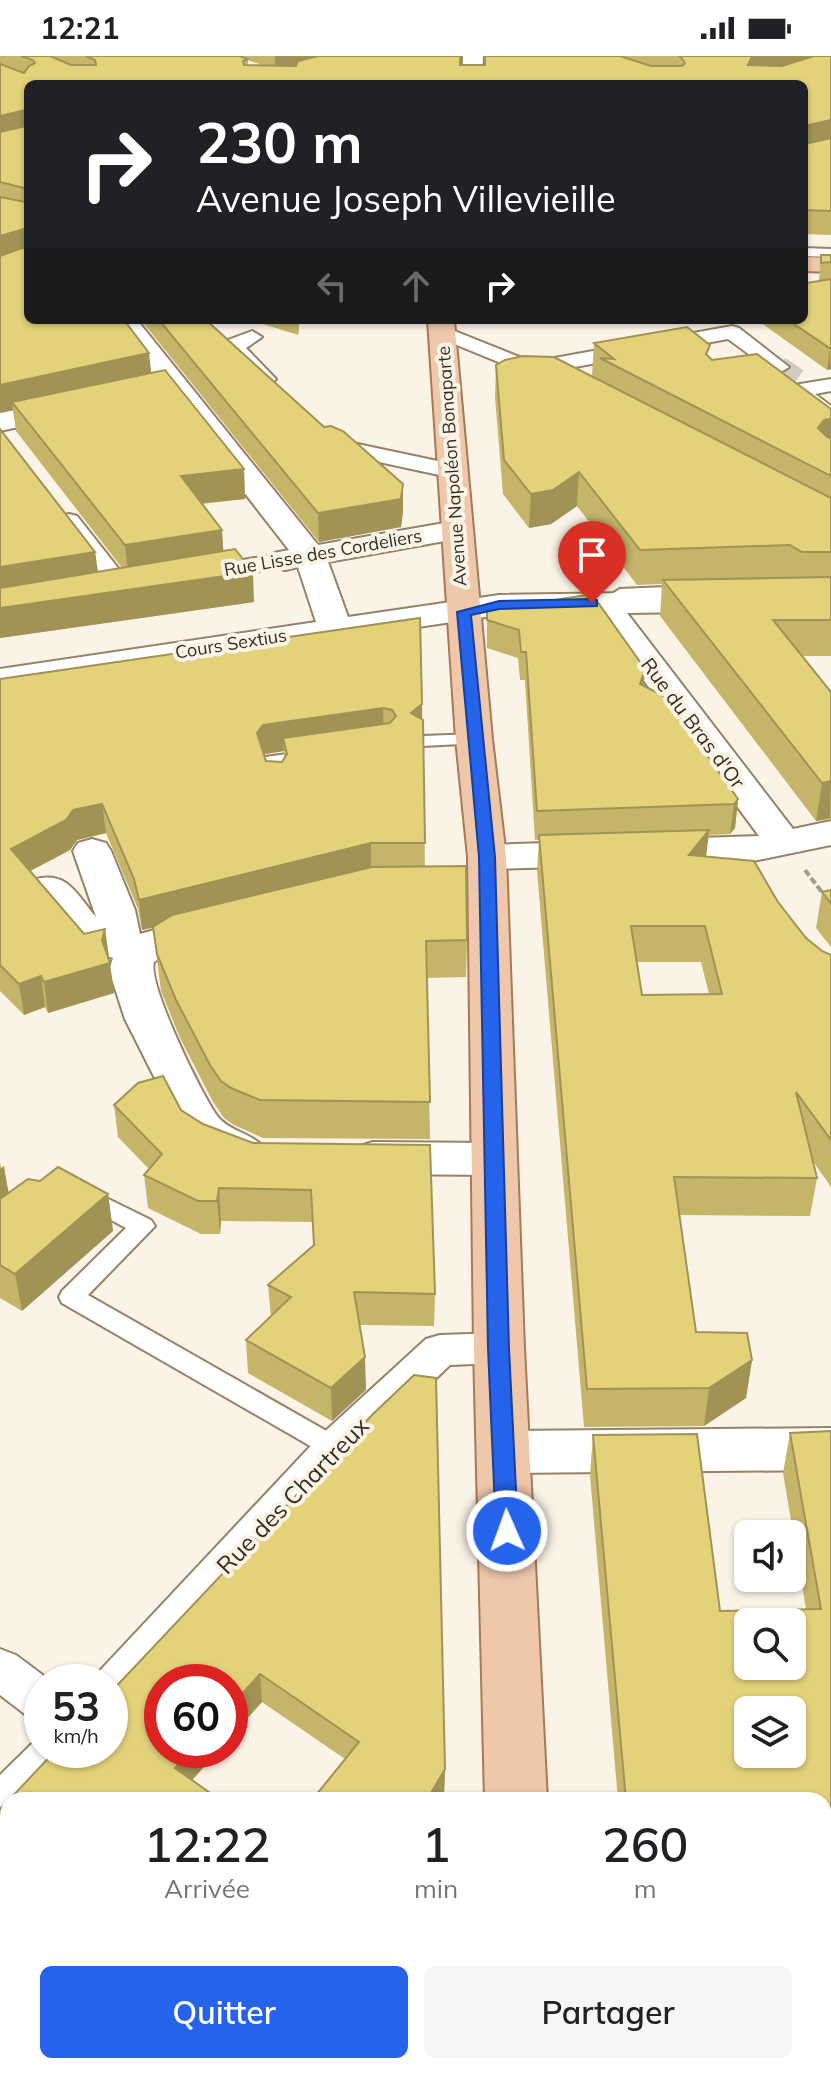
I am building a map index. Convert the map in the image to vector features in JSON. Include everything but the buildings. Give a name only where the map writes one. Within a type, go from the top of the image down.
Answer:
[{"type":"main road","points":[[808,264],[831,265]]},
{"type":"main road","name":"Avenue Napoléon Bonaparte","points":[[442,326],[474,739],[473,877],[494,1159],[516,1792]]},
{"type":"street","points":[[473,56],[473,80]]},
{"type":"street","points":[[126,324],[177,385],[298,558],[335,628]]},
{"type":"street","points":[[442,326],[569,387]]},
{"type":"street","points":[[533,368],[724,326],[801,378]]},
{"type":"street","points":[[252,337],[239,340],[235,344],[236,350],[276,389]]},
{"type":"street","points":[[759,377],[801,378]]},
{"type":"street","points":[[801,378],[796,391],[831,416]]},
{"type":"street","points":[[147,391],[177,385]]},
{"type":"street","points":[[3,432],[103,400]]},
{"type":"street","points":[[309,418],[341,447],[453,471]]},
{"type":"street","points":[[55,503],[120,587]]},
{"type":"street","name":"Rue Lisse des Cordeliers","points":[[180,578],[456,530]]},
{"type":"street","points":[[90,593],[150,583]]},
{"type":"street","name":"Cours Sextius","points":[[0,679],[499,605],[831,600]]},
{"type":"street","name":"Rue du Bras d'Or","points":[[606,603],[613,619],[765,846],[769,889]]},
{"type":"street","points":[[473,877],[765,846],[831,833]]},
{"type":"street","points":[[92,851],[128,950],[130,970],[146,1019],[202,1129],[256,1157],[286,1158]]},
{"type":"street","points":[[50,887],[91,937],[128,950],[252,915]]},
{"type":"street","points":[[331,1158],[494,1159]]},
{"type":"street","name":"Rue des Chartreux","points":[[128,1672],[335,1448],[440,1350],[499,1348]]},
{"type":"street","points":[[504,1452],[831,1449]]},
{"type":"street","points":[[0,1669],[24,1687]]},
{"type":"street","points":[[15,1792],[38,1768]]},
{"type":"lane","points":[[808,252],[831,253]]},
{"type":"lane","points":[[606,603],[610,594],[786,588]]},
{"type":"lane","points":[[423,741],[474,739]]},
{"type":"lane","points":[[276,784],[271,761],[327,753]]},
{"type":"lane","points":[[69,1187],[143,1226],[71,1297],[335,1448]]},
{"type":"tunnel","points":[[779,367],[798,380]]},
{"type":"route","points":[[507,1531],[499,1348],[487,857],[463,612],[499,605],[592,603]]}]
